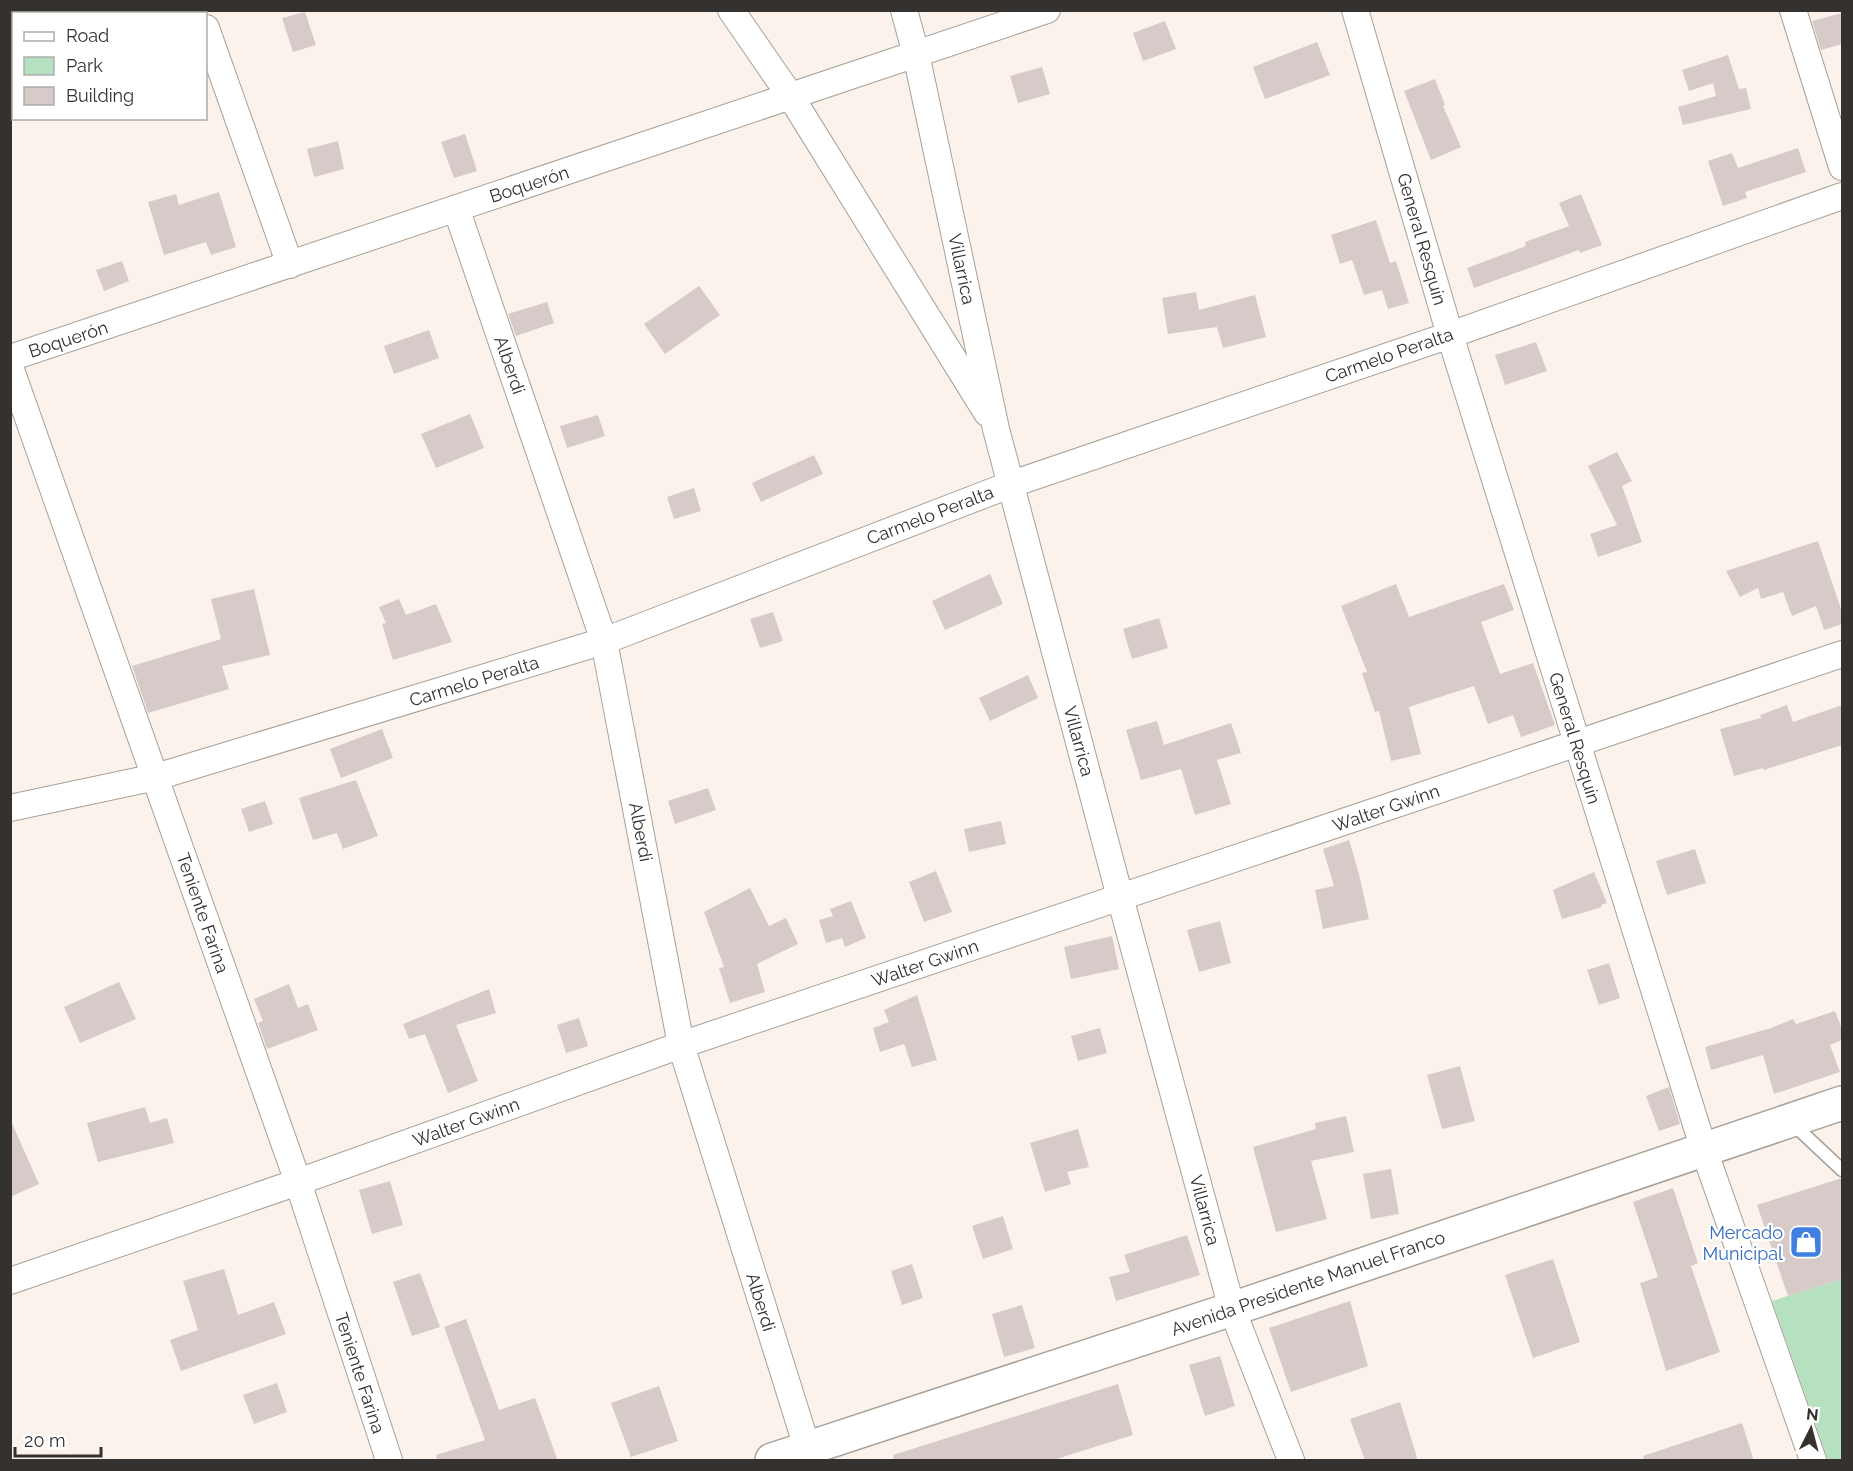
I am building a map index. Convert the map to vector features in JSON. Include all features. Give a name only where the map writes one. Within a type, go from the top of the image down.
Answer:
[{"type":"main road","name":"Avenida Presidente Manuel Franco","points":[[772,1461],[809,1455],[1842,1103]]},
{"type":"street","points":[[731,10],[791,97],[996,429]]},
{"type":"street","name":"Villarrica","points":[[904,10],[916,54],[996,429],[1120,897],[1232,1309],[1291,1461]]},
{"type":"street","name":"Boquerón","points":[[10,358],[1047,10]]},
{"type":"street","name":"General Resquín","points":[[1354,10],[1450,335],[1704,1150],[1813,1461]]},
{"type":"street","points":[[1793,10],[1842,167]]},
{"type":"street","points":[[207,31],[290,265]]},
{"type":"street","name":"Carmelo Peralta","points":[[10,808],[156,777],[604,641],[1012,484],[1450,335],[1842,196]]},
{"type":"street","name":"Alberdi","points":[[456,208],[604,641],[681,1045],[809,1455]]},
{"type":"street","name":"Teniente Farina","points":[[10,367],[298,1182],[389,1461]]},
{"type":"street","name":"Walter Gwinn","points":[[10,1281],[298,1182],[681,1045],[1842,654]]},
{"type":"lane","points":[[1790,1121],[1842,1170]]},
{"type":"green space","points":[[1842,1279],[1842,1460],[1828,1460],[1772,1301]]},
{"type":"building","points":[[305,12],[316,45],[293,52],[282,18]]},
{"type":"building","points":[[1842,13],[1842,44],[1821,50],[1812,21]]},
{"type":"building","points":[[1165,21],[1176,49],[1143,61],[1133,33]]},
{"type":"building","points":[[1317,42],[1330,75],[1265,99],[1253,67]]},
{"type":"building","points":[[1728,55],[1739,89],[1746,88],[1751,109],[1683,125],[1678,107],[1716,96],[1713,83],[1689,91],[1682,70]]},
{"type":"building","points":[[1042,67],[1050,94],[1018,103],[1010,76]]},
{"type":"building","points":[[1435,79],[1445,105],[1443,106],[1461,147],[1431,160],[1404,91]]},
{"type":"building","points":[[465,134],[477,171],[454,178],[441,142]]},
{"type":"building","points":[[338,141],[344,169],[314,177],[307,149]]},
{"type":"building","points":[[1798,148],[1806,172],[1745,192],[1747,198],[1723,206],[1708,161],[1732,153],[1738,168]]},
{"type":"building","points":[[219,192],[236,247],[211,255],[206,242],[164,255],[148,202],[176,194],[179,205]]},
{"type":"building","points":[[1581,194],[1602,245],[1580,253],[1579,250],[1474,288],[1467,268],[1526,246],[1525,242],[1569,226],[1559,203]]},
{"type":"building","points":[[1376,220],[1390,263],[1396,261],[1409,303],[1388,309],[1382,290],[1364,295],[1352,260],[1340,264],[1331,235]]},
{"type":"building","points":[[122,261],[129,281],[104,291],[96,270]]},
{"type":"building","points":[[699,286],[720,315],[665,354],[644,324]]},
{"type":"building","points":[[1196,292],[1199,310],[1255,295],[1266,337],[1223,348],[1217,327],[1168,334],[1162,298]]},
{"type":"building","points":[[547,302],[554,323],[516,336],[508,314]]},
{"type":"building","points":[[429,330],[439,358],[394,374],[384,346]]},
{"type":"building","points":[[1536,342],[1547,371],[1505,385],[1495,355]]},
{"type":"building","points":[[470,414],[484,448],[436,468],[421,434]]},
{"type":"building","points":[[598,415],[605,436],[567,448],[560,426]]},
{"type":"building","points":[[1617,452],[1632,481],[1622,486],[1642,542],[1598,557],[1590,534],[1617,525],[1588,466]]},
{"type":"building","points":[[814,455],[823,474],[761,502],[752,483]]},
{"type":"building","points":[[694,488],[701,511],[674,519],[667,497]]},
{"type":"building","points":[[1818,541],[1842,612],[1842,624],[1824,630],[1816,606],[1792,616],[1783,592],[1761,599],[1758,588],[1740,597],[1726,571]]},
{"type":"building","points":[[990,574],[1003,604],[945,630],[932,601]]},
{"type":"building","points":[[1396,584],[1409,617],[1504,584],[1514,610],[1481,622],[1500,674],[1533,663],[1555,725],[1521,737],[1513,715],[1488,724],[1474,686],[1409,707],[1421,754],[1391,761],[1379,711],[1375,712],[1362,673],[1367,672],[1341,606]]},
{"type":"building","points":[[254,589],[270,655],[222,666],[229,689],[148,713],[132,666],[221,639],[211,599]]},
{"type":"building","points":[[399,599],[406,615],[436,604],[452,642],[393,660],[382,624],[386,623],[379,607]]},
{"type":"building","points":[[773,612],[783,641],[760,648],[750,619]]},
{"type":"building","points":[[1159,618],[1168,648],[1132,659],[1123,629]]},
{"type":"building","points":[[1028,675],[1038,698],[990,721],[979,698]]},
{"type":"building","points":[[1787,705],[1793,722],[1842,705],[1842,745],[1764,770],[1763,768],[1734,776],[1720,729],[1761,718],[1760,715]]},
{"type":"building","points":[[1157,721],[1164,745],[1231,723],[1241,753],[1217,760],[1231,804],[1195,815],[1181,769],[1141,780],[1126,730]]},
{"type":"building","points":[[382,729],[393,758],[341,778],[330,749]]},
{"type":"building","points":[[356,780],[378,836],[343,849],[337,833],[313,840],[299,798]]},
{"type":"building","points":[[708,788],[716,810],[675,824],[668,801]]},
{"type":"building","points":[[265,801],[273,824],[249,832],[241,809]]},
{"type":"building","points":[[1001,821],[1006,844],[969,852],[964,829]]},
{"type":"building","points":[[1349,840],[1369,919],[1323,929],[1315,890],[1334,886],[1323,849]]},
{"type":"building","points":[[1695,849],[1706,883],[1667,895],[1656,861]]},
{"type":"building","points":[[936,871],[952,912],[924,922],[909,882]]},
{"type":"building","points":[[1594,872],[1607,903],[1601,905],[1602,907],[1562,919],[1553,890]]},
{"type":"building","points":[[750,888],[769,926],[786,918],[798,944],[757,964],[765,992],[730,1003],[719,968],[724,967],[704,912]]},
{"type":"building","points":[[851,901],[866,938],[845,947],[842,938],[826,943],[819,920],[833,916],[830,909]]},
{"type":"building","points":[[1220,921],[1231,963],[1199,972],[1187,930]]},
{"type":"building","points":[[1112,936],[1119,969],[1071,979],[1064,947]]},
{"type":"building","points":[[1609,963],[1620,998],[1599,1005],[1587,970]]},
{"type":"building","points":[[119,982],[136,1019],[80,1043],[64,1007]]},
{"type":"building","points":[[289,984],[298,1008],[308,1004],[318,1030],[267,1049],[258,1023],[263,1021],[254,999]]},
{"type":"building","points":[[489,989],[496,1013],[456,1025],[478,1081],[448,1093],[425,1034],[409,1039],[403,1024]]},
{"type":"building","points":[[917,995],[937,1060],[912,1067],[904,1044],[880,1052],[873,1028],[889,1022],[884,1010]]},
{"type":"building","points":[[1835,1011],[1842,1029],[1842,1040],[1830,1045],[1840,1072],[1774,1094],[1763,1055],[1711,1070],[1705,1047],[1771,1028],[1793,1019],[1796,1024]]},
{"type":"building","points":[[579,1018],[588,1046],[566,1053],[557,1025]]},
{"type":"building","points":[[1100,1028],[1107,1053],[1078,1061],[1071,1036]]},
{"type":"building","points":[[1460,1066],[1475,1121],[1442,1129],[1427,1075]]},
{"type":"building","points":[[1669,1087],[1680,1124],[1659,1131],[1646,1096]]},
{"type":"building","points":[[145,1107],[150,1123],[167,1118],[174,1143],[98,1162],[87,1123]]},
{"type":"building","points":[[1346,1116],[1354,1152],[1311,1161],[1327,1219],[1276,1232],[1253,1147],[1316,1129],[1315,1123]]},
{"type":"building","points":[[10,1119],[39,1184],[10,1197]]},
{"type":"building","points":[[1078,1129],[1089,1167],[1067,1172],[1071,1184],[1045,1192],[1030,1143]]},
{"type":"building","points":[[1391,1169],[1399,1214],[1371,1219],[1363,1174]]},
{"type":"building","name":"Mercado Municipal","points":[[1842,1178],[1842,1279],[1788,1296],[1757,1205]]},
{"type":"building","points":[[390,1181],[403,1225],[372,1234],[359,1190]]},
{"type":"building","points":[[1673,1188],[1698,1263],[1691,1266],[1720,1352],[1666,1371],[1640,1283],[1658,1277],[1633,1202]]},
{"type":"building","points":[[1003,1216],[1013,1249],[983,1259],[972,1226]]},
{"type":"building","points":[[1187,1235],[1200,1275],[1116,1301],[1109,1277],[1130,1272],[1124,1255]]},
{"type":"building","points":[[1553,1259],[1580,1342],[1533,1358],[1505,1275]]},
{"type":"building","points":[[912,1264],[923,1298],[902,1305],[891,1271]]},
{"type":"building","points":[[224,1269],[238,1315],[274,1302],[286,1334],[181,1371],[170,1340],[198,1330],[183,1281]]},
{"type":"building","points":[[420,1273],[440,1327],[412,1336],[393,1282]]},
{"type":"building","points":[[1350,1301],[1368,1366],[1291,1392],[1269,1328]]},
{"type":"building","points":[[1022,1305],[1035,1348],[1004,1357],[992,1314]]},
{"type":"building","points":[[466,1319],[499,1410],[535,1398],[558,1461],[437,1461],[436,1455],[485,1440],[444,1327]]},
{"type":"building","points":[[1220,1356],[1235,1406],[1205,1416],[1189,1365]]},
{"type":"building","points":[[277,1383],[287,1412],[254,1424],[243,1395]]},
{"type":"building","points":[[1118,1384],[1133,1435],[1050,1461],[894,1461],[893,1455]]},
{"type":"building","points":[[659,1386],[678,1441],[631,1457],[611,1403]]},
{"type":"building","points":[[1400,1402],[1418,1461],[1365,1461],[1350,1419]]},
{"type":"building","points":[[1742,1423],[1754,1461],[1644,1461],[1643,1456]]},
{"type":"place","name":"Mercado Municipal","points":[[1806,1242]]}]
